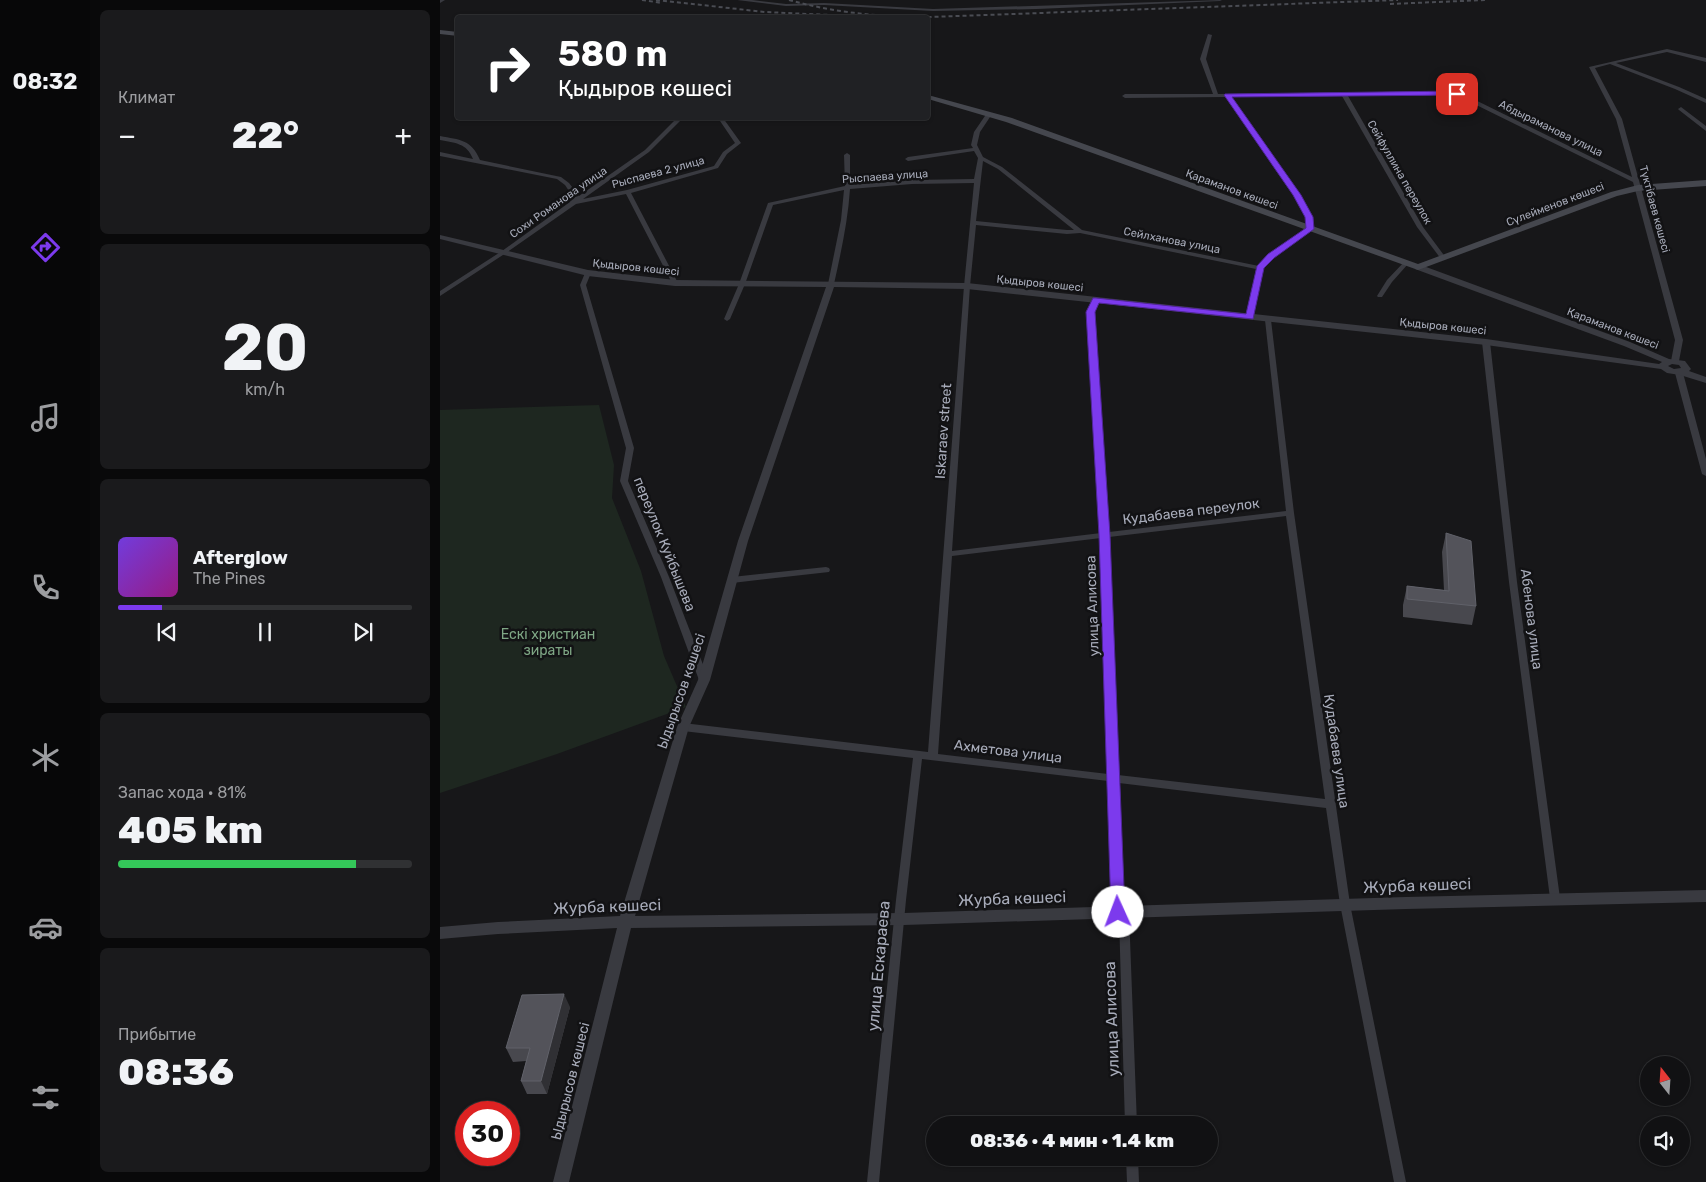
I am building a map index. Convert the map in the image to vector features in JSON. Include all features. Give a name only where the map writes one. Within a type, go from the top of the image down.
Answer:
[{"type":"main road","points":[[440,33],[455,35]]},
{"type":"main road","name":"Қараманов көшесі","points":[[930,98],[989,114],[1418,267]]},
{"type":"main road","name":"Сүлейменов көшесі","points":[[1418,267],[1637,184],[1706,183]]},
{"type":"street","points":[[739,0],[786,5],[824,4],[933,10],[1037,8],[1220,0]]},
{"type":"street","points":[[1210,35],[1203,59],[1216,95]]},
{"type":"street","points":[[1610,63],[1667,50],[1706,60]]},
{"type":"street","points":[[1610,63],[1678,88],[1706,101]]},
{"type":"street","name":"Түктібаев көшесі","points":[[1610,63],[1592,67],[1619,119],[1679,340],[1668,363]]},
{"type":"street","points":[[1125,96],[1344,94]]},
{"type":"street","name":"Абдыраманова улица","points":[[1344,94],[1457,94],[1637,184]]},
{"type":"street","name":"Сейфуллина переулок","points":[[1344,94],[1420,227],[1443,258]]},
{"type":"street","points":[[1227,95],[1297,195],[1309,217],[1310,229],[1271,256],[1260,268],[1250,317]]},
{"type":"street","points":[[1681,109],[1706,129]]},
{"type":"street","points":[[981,158],[974,145],[978,132],[989,114]]},
{"type":"street","name":"Сохи Романова улица","points":[[440,294],[504,252],[647,151],[678,120]]},
{"type":"street","name":"Рыспаева 2 улица","points":[[573,203],[628,192],[716,167],[725,153],[738,143],[722,120]]},
{"type":"street","points":[[440,138],[468,144],[473,149],[476,161]]},
{"type":"street","points":[[908,158],[976,149]]},
{"type":"street","points":[[440,154],[559,178],[567,184],[576,196],[573,203]]},
{"type":"street","name":"Ыдырысов көшесі","points":[[560,1182],[626,921],[683,727],[704,680],[743,541],[831,284],[847,210],[849,187],[847,155]]},
{"type":"street","name":"Iskaraev street","points":[[933,756],[967,286],[981,158]]},
{"type":"street","name":"Сейлханова улица","points":[[981,158],[1000,168],[1080,231]]},
{"type":"street","name":"Рыспаева улица","points":[[727,319],[742,284],[770,204],[849,187],[977,181]]},
{"type":"street","points":[[628,192],[675,283]]},
{"type":"street","name":"Сейлханова улица","points":[[973,224],[1068,232],[1080,231],[1260,268]]},
{"type":"street","name":"Қыдыров көшесі","points":[[440,237],[588,273],[675,283],[967,286],[1668,363]]},
{"type":"street","points":[[1380,296],[1389,280],[1406,263]]},
{"type":"street","name":"Қараманов көшесі","points":[[1418,267],[1627,344],[1668,363]]},
{"type":"street","name":"переулок Куйбышева","points":[[588,273],[583,285],[630,448],[624,481],[665,577],[704,680]]},
{"type":"street","name":"улица Алисова","points":[[1096,300],[1090,312],[1105,535],[1114,778],[1131,1116]]},
{"type":"street","name":"Кудабаева улица","points":[[1268,320],[1290,513],[1345,904],[1400,1182]]},
{"type":"street","name":"Абенова улица","points":[[1486,342],[1513,582],[1555,898]]},
{"type":"street","points":[[1668,363],[1668,370],[1706,374]]},
{"type":"street","points":[[1682,371],[1706,380]]},
{"type":"street","points":[[1682,371],[1706,474]]},
{"type":"street","name":"Кудабаева переулок","points":[[947,554],[1290,513]]},
{"type":"street","points":[[732,580],[826,570]]},
{"type":"street","name":"Ахметова улица","points":[[683,727],[1330,804]]},
{"type":"street","name":"улица Ескараева","points":[[873,1182],[918,754]]},
{"type":"street","name":"Журба көшесі","points":[[440,933],[626,921],[900,919],[1555,898],[1706,896]]},
{"type":"street","points":[[1132,1166],[1132,1182]]},
{"type":"green space","name":"Ескі христиан зираты","points":[[599,405],[614,465],[612,498],[641,571],[664,656],[686,707],[557,754],[440,793],[440,410]]},
{"type":"building","points":[[1446,533],[1471,541],[1476,606],[1407,599],[1407,586],[1449,591]]},
{"type":"building","points":[[564,994],[541,1081],[521,1081],[530,1048],[506,1048],[522,995]]},
{"type":"railway","points":[[642,0],[662,3]]},
{"type":"railway","points":[[656,0],[765,12],[831,15]]},
{"type":"railway","points":[[789,0],[824,8],[882,15]]},
{"type":"railway","points":[[930,17],[1398,0]]},
{"type":"railway","points":[[1390,4],[1485,0]]},
{"type":"route","points":[[1118,912],[1105,535],[1090,312],[1096,300],[1250,317],[1260,268],[1271,256],[1310,229],[1309,217],[1297,195],[1227,95],[1457,94]]}]
